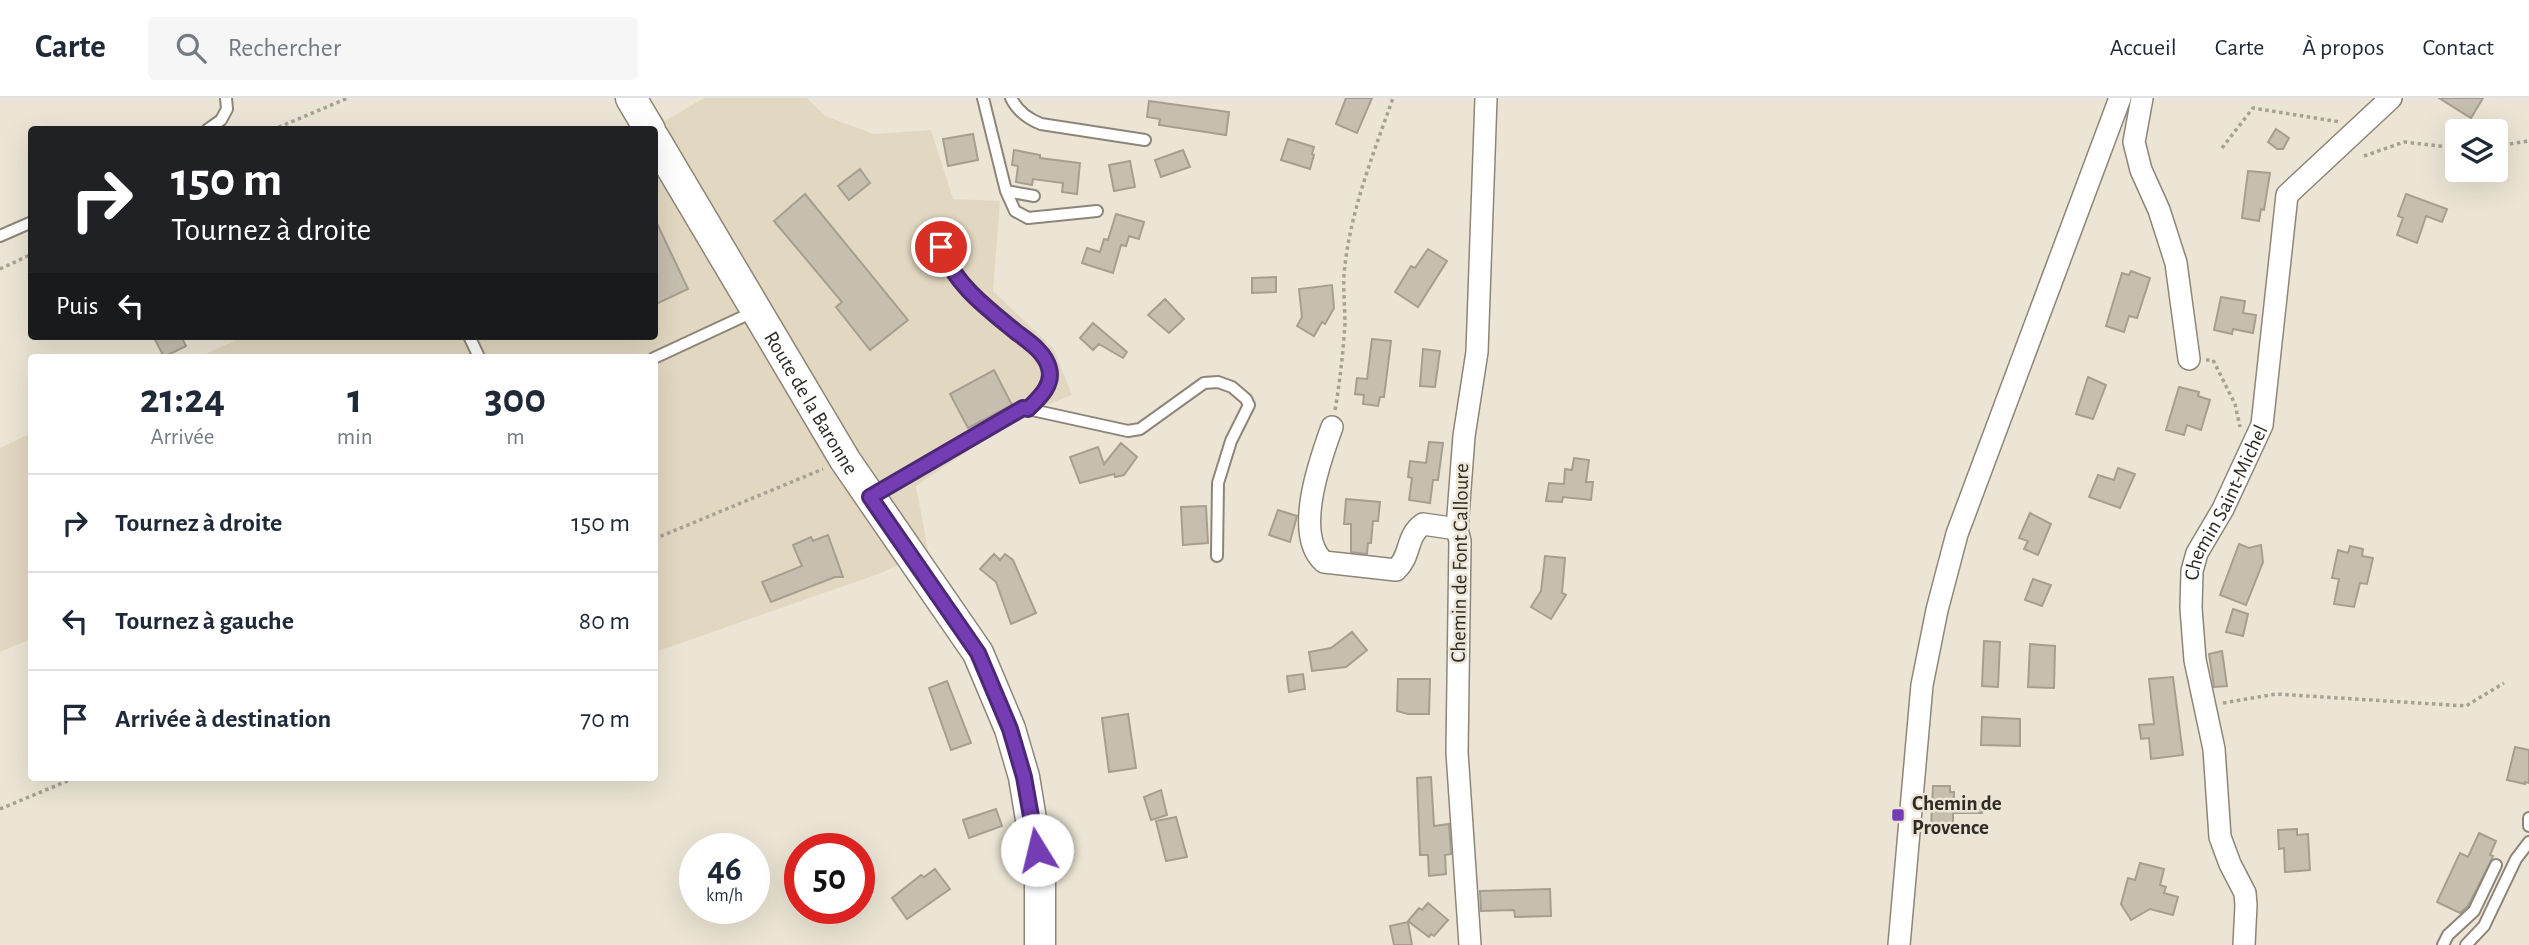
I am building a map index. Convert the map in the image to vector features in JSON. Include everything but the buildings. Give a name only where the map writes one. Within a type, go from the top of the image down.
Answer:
[{"type":"main road","points":[[631,98],[648,126]]},
{"type":"main road","name":"Route de la Baronne","points":[[658,145],[845,460],[978,653],[1010,729],[1024,777],[1040,874],[1040,945]]},
{"type":"street","name":"Chemin de Font Calloure","points":[[1470,945],[1457,752],[1460,541],[1457,529],[1464,436],[1477,352],[1486,98]]},
{"type":"street","points":[[1899,945],[1922,685],[1940,598],[1957,534],[2120,98]]},
{"type":"street","points":[[2142,98],[2134,142],[2141,170],[2159,210],[2176,263],[2189,359]]},
{"type":"street","name":"Chemin Saint-Michel","points":[[2244,945],[2245,893],[2220,837],[2214,749],[2195,660],[2191,608],[2192,571],[2197,553],[2222,509],[2262,425],[2287,195],[2391,98]]},
{"type":"street","points":[[1332,427],[1311,499],[1311,536],[1315,554],[1324,562],[1396,570],[1405,558],[1414,531],[1423,524],[1457,529]]},
{"type":"lane","points":[[212,126],[227,109],[226,98]]},
{"type":"lane","points":[[983,98],[1006,191],[1015,211],[1028,218],[1097,211]]},
{"type":"lane","points":[[1011,98],[1016,107],[1041,124],[1145,140]]},
{"type":"lane","points":[[1006,191],[1034,196]]},
{"type":"lane","points":[[0,236],[28,224]]},
{"type":"lane","points":[[941,247],[946,262],[968,291],[1038,349],[1050,369],[1047,390],[1028,409]]},
{"type":"lane","points":[[658,356],[756,310]]},
{"type":"lane","points":[[870,497],[1023,408],[1128,431],[1140,429],[1204,383],[1218,382],[1232,387],[1249,405],[1231,441],[1218,482],[1217,555]]},
{"type":"lane","points":[[2529,818],[2529,826]]},
{"type":"lane","points":[[2466,945],[2484,926],[2516,859],[2529,842]]},
{"type":"lane","points":[[2443,945],[2448,935],[2474,911],[2496,865]]},
{"type":"path","points":[[282,126],[348,98]]},
{"type":"path","points":[[1332,427],[1341,374],[1345,322],[1344,276],[1348,249],[1364,177],[1393,98]]},
{"type":"path","points":[[2222,148],[2253,108],[2361,125]]},
{"type":"path","points":[[2508,144],[2529,141]]},
{"type":"path","points":[[2364,156],[2404,142],[2445,147]]},
{"type":"path","points":[[0,269],[28,256]]},
{"type":"path","points":[[2189,359],[2213,360],[2235,404],[2246,456]]},
{"type":"path","points":[[658,537],[845,460]]},
{"type":"path","points":[[2203,706],[2276,694],[2466,706],[2504,683]]},
{"type":"path","points":[[0,809],[67,781]]},
{"type":"shaded area","points":[[636,98],[649,98],[665,121],[704,98],[807,98],[825,116],[874,134],[931,130],[953,199],[1000,201],[993,291],[1054,349],[1072,395],[1021,415],[916,486],[928,551],[881,573],[658,651],[658,354],[206,354],[236,340],[658,340],[658,126],[652,126]]},
{"type":"shaded area","points":[[28,434],[28,640],[0,652],[0,448]]},
{"type":"place","name":"Chemin de Provence","points":[[1898,815]]},
{"type":"route","points":[[941,247],[946,262],[968,291],[1038,349],[1050,369],[1047,390],[1028,409],[1023,408],[870,497],[978,653],[1010,729],[1024,777],[1037,850]]}]
